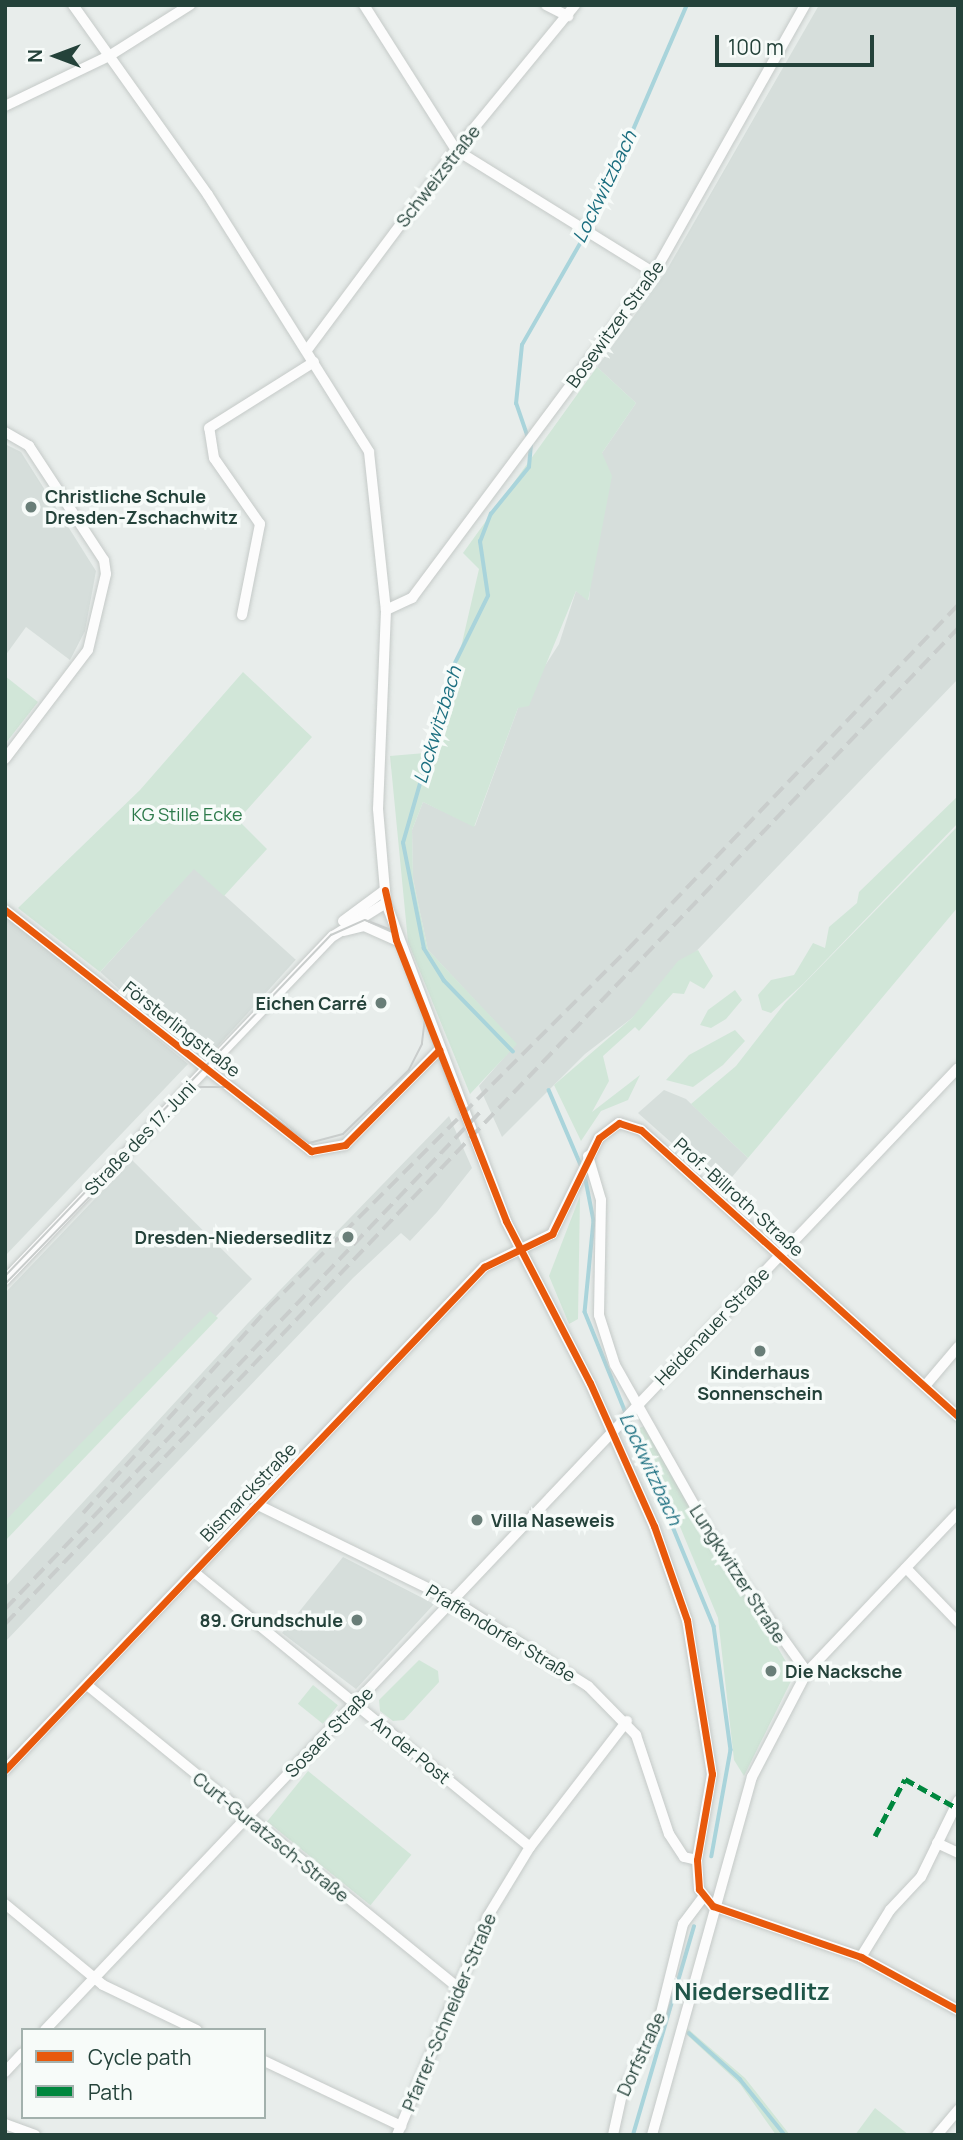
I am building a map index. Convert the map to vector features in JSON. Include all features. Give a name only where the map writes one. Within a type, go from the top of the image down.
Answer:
[{"type":"street","points":[[73,5],[307,350],[374,468],[386,610],[378,809],[386,903],[396,940],[439,1050],[521,1247],[654,1526],[699,1661],[712,1774],[697,1860],[704,1897],[713,1906],[861,1957],[958,2010]]},
{"type":"street","points":[[5,106],[109,56],[190,5]]},
{"type":"street","points":[[364,5],[456,150],[575,227],[654,273]]},
{"type":"street","points":[[547,5],[568,16]]},
{"type":"street","name":"Schweizstraße","points":[[307,350],[456,150],[575,5]]},
{"type":"street","name":"Bosewitzer Straße","points":[[386,610],[412,598],[654,273],[805,5]]},
{"type":"street","points":[[242,615],[260,524],[214,458],[209,428],[314,362]]},
{"type":"street","points":[[5,432],[29,446],[104,560],[106,574],[88,650],[5,759]]},
{"type":"street","name":"Straße des 17. Juni","points":[[5,1280],[333,936],[366,898],[385,890]]},
{"type":"street","name":"Straße des 17. Juni","points":[[333,936],[386,903]]},
{"type":"street","name":"Försterlingstraße","points":[[5,910],[311,1151],[345,1145],[439,1050]]},
{"type":"street","points":[[333,936],[364,926],[396,940]]},
{"type":"street","name":"Heidenauer Straße","points":[[611,1433],[620,1420],[782,1258],[958,1068]]},
{"type":"street","name":"Prof.-Billroth-Straße","points":[[521,1247],[552,1234],[587,1158],[611,1126],[635,1126],[958,1416]]},
{"type":"street","name":"Lungkwitzer Straße","points":[[587,1158],[601,1200],[599,1315],[615,1365],[721,1552],[807,1672]]},
{"type":"street","name":"Bismarckstraße","points":[[5,1770],[484,1267],[521,1247]]},
{"type":"street","points":[[925,1386],[958,1347]]},
{"type":"street","name":"Sosaer Straße","points":[[47,2028],[611,1433]]},
{"type":"street","name":"Pfaffendorfer Straße","points":[[258,1505],[454,1601],[563,1666],[627,1721],[669,1834],[684,1857],[697,1860]]},
{"type":"street","name":"Dorfstraße","points":[[652,2135],[746,1789],[807,1672],[958,1513]]},
{"type":"street","points":[[906,1569],[958,1622]]},
{"type":"street","name":"An der Post","points":[[194,1572],[530,1847]]},
{"type":"street","name":"Curt-Guratzsch-Straße","points":[[87,1685],[457,1987]]},
{"type":"street","name":"Pfarrer-Schneider-Straße","points":[[399,2130],[488,1916],[530,1847],[627,1721]]},
{"type":"street","points":[[861,1957],[890,1910],[921,1877],[958,1801]]},
{"type":"street","points":[[937,1843],[958,1853]]},
{"type":"street","name":"Dorfstraße","points":[[613,2135],[622,2094],[659,2021],[683,1924],[704,1897]]},
{"type":"street","points":[[5,1904],[94,1979],[193,2028]]},
{"type":"street","points":[[5,2071],[21,2055]]},
{"type":"street","points":[[266,2062],[399,2130]]},
{"type":"street","points":[[937,2135],[958,2110]]},
{"type":"street","points":[[5,2124],[35,2135]]},
{"type":"shaded area","points":[[819,5],[958,5],[958,679],[632,1018],[585,1054],[502,1137],[479,1086],[516,1044],[428,950],[413,879],[412,830],[423,802],[475,826],[518,708],[559,644],[576,591],[589,600],[602,453],[636,403],[597,367],[665,273]]},
{"type":"shaded area","name":"Christliche Schule Dresden-Zschachwitz","points":[[5,444],[21,452],[96,571],[85,631],[70,660],[26,627],[5,656]]},
{"type":"shaded area","points":[[194,868],[296,960],[202,1064],[100,972]]},
{"type":"shaded area","points":[[5,913],[188,1064],[5,1256]]},
{"type":"shaded area","points":[[664,1090],[686,1099],[748,1158],[732,1177],[716,1182],[638,1113]]},
{"type":"shaded area","points":[[449,1116],[472,1168],[437,1212],[410,1241],[401,1233],[353,1278],[5,1642],[5,1587],[248,1323]]},
{"type":"shaded area","points":[[132,1160],[252,1279],[5,1534],[5,1293]]},
{"type":"shaded area","name":"89. Grundschule","points":[[343,1557],[434,1604],[356,1689],[282,1633]]},
{"type":"green space","points":[[597,367],[636,403],[602,453],[612,476],[588,601],[576,591],[529,706],[518,708],[474,827],[423,802],[412,830],[413,879],[428,950],[517,1044],[470,1094],[408,942],[390,756],[437,752],[479,569],[463,553]]},
{"type":"green space","name":"KG Stille Ecke","points":[[243,672],[312,737],[238,820],[267,849],[224,896],[194,869],[100,972],[18,908],[140,790]]},
{"type":"green space","points":[[5,676],[38,702],[5,744]]},
{"type":"green space","points":[[958,796],[958,823],[804,983],[771,1013],[762,1010],[758,995],[771,980],[794,975],[813,943],[825,948],[829,927],[857,903],[859,892]]},
{"type":"green space","points":[[958,826],[958,907],[748,1158],[691,1104],[736,1066],[785,1003]]},
{"type":"green space","points":[[698,950],[713,976],[704,989],[690,981],[684,994],[673,993],[639,1031],[635,1027],[603,1056],[609,1081],[592,1112],[640,1075],[628,1100],[601,1111],[581,1141],[554,1085],[632,1018],[678,961]]},
{"type":"green space","points":[[735,990],[742,1000],[726,1019],[711,1028],[700,1025],[708,1010]]},
{"type":"green space","points":[[735,1030],[745,1041],[723,1065],[693,1087],[666,1080],[689,1055]]},
{"type":"green space","points":[[580,1196],[578,1319],[569,1324],[549,1276]]},
{"type":"green space","points":[[210,1311],[218,1318],[5,1541],[5,1521]]},
{"type":"green space","points":[[645,1426],[794,1675],[744,1776],[734,1760],[718,1618],[639,1428]]},
{"type":"green space","points":[[419,1660],[438,1671],[439,1682],[404,1720],[393,1721],[380,1711],[379,1700]]},
{"type":"green space","points":[[313,1685],[338,1705],[323,1724],[298,1704]]},
{"type":"green space","points":[[308,1771],[411,1855],[370,1905],[267,1822]]},
{"type":"green space","points":[[687,2028],[745,2078],[790,2135],[776,2135],[740,2084],[686,2034]]},
{"type":"green space","points":[[875,2108],[909,2135],[855,2135]]},
{"type":"waterway","name":"Lockwitzbach","points":[[528,438],[516,404],[522,345],[596,216],[687,5]]},
{"type":"waterway","name":"Lockwitzbach","points":[[513,1052],[444,981],[424,949],[403,843],[454,665],[488,596],[480,542],[491,514],[529,467],[531,445]]},
{"type":"waterway","name":"Lockwitzbach","points":[[549,1090],[581,1165]]},
{"type":"waterway","name":"Lockwitzbach","points":[[585,1175],[594,1221],[585,1312],[626,1413]]},
{"type":"waterway","name":"Lockwitzbach","points":[[629,1420],[714,1626],[731,1750],[712,1856]]},
{"type":"waterway","name":"Lockwitzbach","points":[[633,2135],[694,1927]]},
{"type":"waterway","points":[[689,2033],[740,2079],[785,2135]]},
{"type":"tram line","points":[[5,1276],[331,935],[365,920],[393,931],[426,1010],[422,1044],[409,1070],[343,1134],[309,1143],[233,1087],[196,1087],[5,1284]]},
{"type":"railway","points":[[83,1513],[269,1307],[628,949],[958,605]]},
{"type":"railway","points":[[5,1624],[958,628]]},
{"type":"railway","points":[[5,1609],[483,1109]]},
{"type":"marked path","points":[[875,1836],[905,1779],[955,1807]]},
{"type":"cycle path","points":[[385,890],[396,940],[506,1221],[590,1383],[654,1526],[687,1620],[712,1774],[697,1860],[699,1889],[713,1906],[861,1957],[958,2010]]},
{"type":"cycle path","points":[[5,910],[311,1151],[345,1145],[439,1050]]},
{"type":"cycle path","points":[[5,1770],[484,1267],[552,1234],[599,1138],[619,1123],[641,1130],[958,1416]]},
{"type":"place","name":"Christliche Schule Dresden-Zschachwitz","points":[[31,507]]},
{"type":"place","name":"Eichen Carré","points":[[381,1003]]},
{"type":"place","name":"Dresden-Niedersedlitz","points":[[348,1237]]},
{"type":"place","name":"Kinderhaus Sonnenschein","points":[[760,1351]]},
{"type":"place","name":"Villa Naseweis","points":[[477,1520]]},
{"type":"place","name":"89. Grundschule","points":[[357,1620]]},
{"type":"place","name":"Die Nacksche","points":[[771,1671]]},
{"type":"district","name":"Niedersedlitz","points":[[752,1991]]}]
